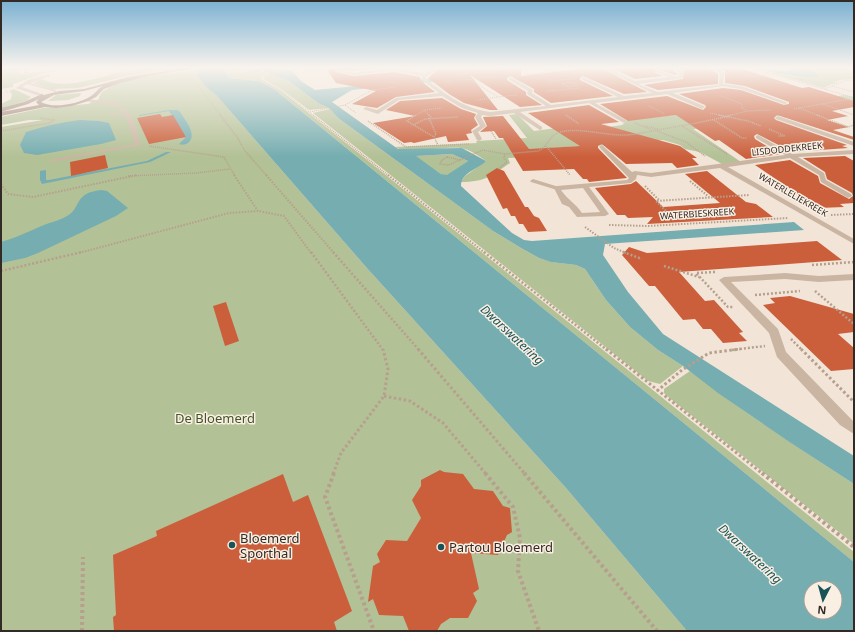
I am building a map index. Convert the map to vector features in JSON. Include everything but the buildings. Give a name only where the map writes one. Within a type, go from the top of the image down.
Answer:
[{"type":"main road","points":[[1,110],[22,105],[39,97]]},
{"type":"main road","points":[[43,97],[43,104]]},
{"type":"main road","points":[[1,110],[43,104],[67,105],[90,97]]},
{"type":"main road","points":[[1,115],[43,104]]},
{"type":"street","points":[[366,109],[378,112],[398,99],[411,97]]},
{"type":"street","points":[[448,97],[479,115],[628,97]]},
{"type":"street","points":[[536,97],[551,106]]},
{"type":"street","points":[[680,97],[702,107]]},
{"type":"street","points":[[770,97],[786,103]]},
{"type":"street","points":[[53,161],[138,145],[127,113],[118,104],[86,99]]},
{"type":"street","points":[[590,102],[624,121]]},
{"type":"street","points":[[515,111],[540,128]]},
{"type":"street","points":[[478,139],[475,131],[483,126],[479,115]]},
{"type":"street","points":[[778,118],[854,144]]},
{"type":"street","points":[[758,137],[822,174],[824,181],[848,196]]},
{"type":"street","points":[[602,148],[632,176]]},
{"type":"street","name":"LISDODDEKREEK","points":[[722,166],[792,156],[854,152]]},
{"type":"street","points":[[580,185],[605,214],[580,215],[572,205],[565,202],[557,188],[580,185],[629,182],[635,173],[651,175],[722,166]]},
{"type":"street","name":"WATERLELIEKREEK","points":[[722,166],[854,242]]},
{"type":"street","points":[[854,277],[819,279],[785,276],[724,280],[774,332],[781,354],[844,421],[854,429]]},
{"type":"lane","points":[[111,115],[127,113]]},
{"type":"lane","points":[[533,181],[557,188]]},
{"type":"path","points":[[207,97],[237,136],[246,151],[460,397],[657,631]]},
{"type":"path","points":[[291,97],[854,547]]},
{"type":"path","points":[[310,112],[345,105],[359,97]]},
{"type":"path","points":[[726,97],[742,104],[742,108],[747,110]]},
{"type":"path","points":[[792,109],[854,98]]},
{"type":"path","points":[[646,104],[664,114]]},
{"type":"path","points":[[823,104],[828,107]]},
{"type":"path","points":[[345,105],[357,114]]},
{"type":"path","points":[[438,145],[434,137],[407,121],[424,110],[462,105]]},
{"type":"path","points":[[815,106],[828,107],[854,115]]},
{"type":"path","points":[[702,107],[696,108],[714,115],[728,116],[748,121],[785,136],[742,138],[714,120]]},
{"type":"path","points":[[799,108],[848,127],[854,126]]},
{"type":"path","points":[[424,110],[432,118]]},
{"type":"path","points":[[478,147],[483,150],[505,154],[538,151],[546,146],[553,135],[561,132],[572,131],[611,135],[628,135],[714,120],[747,110],[771,110]]},
{"type":"path","points":[[413,125],[423,119],[479,115]]},
{"type":"path","points":[[714,115],[714,120]]},
{"type":"path","points":[[1,131],[50,123],[54,120],[35,118]]},
{"type":"path","points":[[363,118],[406,147],[475,144]]},
{"type":"path","points":[[430,118],[436,133],[434,137]]},
{"type":"path","points":[[624,121],[671,135],[691,145],[698,152],[722,166]]},
{"type":"path","points":[[429,134],[436,133]]},
{"type":"path","points":[[138,145],[224,157],[230,169],[258,211]]},
{"type":"path","points":[[546,146],[580,185]]},
{"type":"path","points":[[461,159],[448,157],[441,161],[440,164],[449,165],[483,150]]},
{"type":"path","points":[[498,169],[507,162],[504,158],[505,154]]},
{"type":"path","points":[[1,184],[8,194],[33,196],[128,176],[196,173],[230,169]]},
{"type":"path","name":"WATERBIESKREEK","points":[[679,171],[710,197]]},
{"type":"path","points":[[670,215],[656,201],[770,193]]},
{"type":"path","points":[[1,271],[47,262],[229,213],[258,211],[284,216],[382,347],[388,368],[384,396],[341,453],[325,497],[374,631]]},
{"type":"path","name":"WATERBIESKREEK","points":[[606,225],[620,224],[648,226],[812,217]]},
{"type":"path","points":[[584,226],[591,226]]},
{"type":"path","points":[[593,231],[614,248],[642,259]]},
{"type":"path","points":[[664,266],[700,277]]},
{"type":"path","points":[[808,278],[816,285],[814,289],[854,324]]},
{"type":"path","points":[[739,296],[806,290]]},
{"type":"path","points":[[774,332],[792,340],[854,402]]},
{"type":"path","points":[[657,391],[682,370],[708,353],[778,344]]},
{"type":"path","points":[[384,396],[410,401],[444,423],[513,507],[520,538],[518,571],[538,631]]},
{"type":"path","points":[[82,631],[83,557]]},
{"type":"green space","points":[[11,97],[30,97],[26,101],[1,109],[1,104]]},
{"type":"green space","points":[[53,97],[76,97],[68,100],[48,101]]},
{"type":"green space","name":"De Bloemerd","points":[[99,97],[218,97],[366,267],[566,488],[687,631],[1,631],[1,127],[43,120],[29,120],[1,125],[1,117],[43,108],[88,104],[99,99]]},
{"type":"green space","points":[[284,97],[290,97],[854,552],[854,562]]},
{"type":"green space","points":[[293,97],[311,97],[329,108],[309,110]]},
{"type":"green space","points":[[829,97],[854,97],[854,104],[792,113],[716,128],[693,129],[741,162],[722,164],[700,152],[685,149],[680,145],[663,140],[637,142],[628,147],[595,145],[551,148],[553,156],[508,158],[510,163],[487,177],[476,181],[461,182],[465,176],[486,161],[471,151],[461,148],[407,150],[395,147],[477,143],[476,141],[527,138],[509,115],[517,114],[534,131],[579,125],[588,130],[622,125],[628,120],[705,112],[701,110],[740,105],[783,105]]},
{"type":"green space","points":[[330,109],[338,118],[493,231],[539,258],[552,262],[576,265],[585,269],[606,300],[630,327],[658,350],[683,366],[660,384],[648,381],[313,113]]},
{"type":"green space","points":[[452,154],[468,161],[447,176],[441,174],[415,156]]},
{"type":"green space","points":[[690,371],[751,415],[854,484],[854,544],[664,393],[664,389]]},
{"type":"water","name":"Dwarswatering","points":[[218,97],[284,97],[854,562],[854,631],[687,631],[566,488],[366,267]]},
{"type":"water","points":[[311,97],[340,97],[332,102],[398,149],[462,148],[486,161],[464,177],[461,186],[512,233],[524,240],[532,241],[794,222],[804,230],[605,244],[603,255],[628,292],[663,334],[854,456],[854,484],[788,441],[718,393],[683,366],[658,350],[630,327],[606,300],[585,269],[576,265],[551,262],[539,258],[493,231],[338,118],[329,108]],"holes":[[[452,154],[468,161],[447,175],[441,174],[416,156]]]},
{"type":"water","points":[[169,110],[178,110],[190,128],[192,136],[191,140],[187,144],[179,144],[186,137],[169,111],[139,116]]},
{"type":"water","points":[[80,120],[109,123],[116,140],[37,155],[24,153],[20,145],[26,132],[53,124]]},
{"type":"water","points":[[166,152],[171,152],[150,162],[42,184],[40,180],[40,171],[46,170],[46,180],[49,180],[147,161]]},
{"type":"water","points":[[101,190],[107,191],[128,208],[116,216],[38,253],[25,258],[1,263],[1,242],[64,218],[72,213],[82,197],[86,194]]},
{"type":"place","name":"Bloemerd Sporthal","points":[[232,545]]},
{"type":"place","name":"Partou Bloemerd","points":[[441,547]]}]
